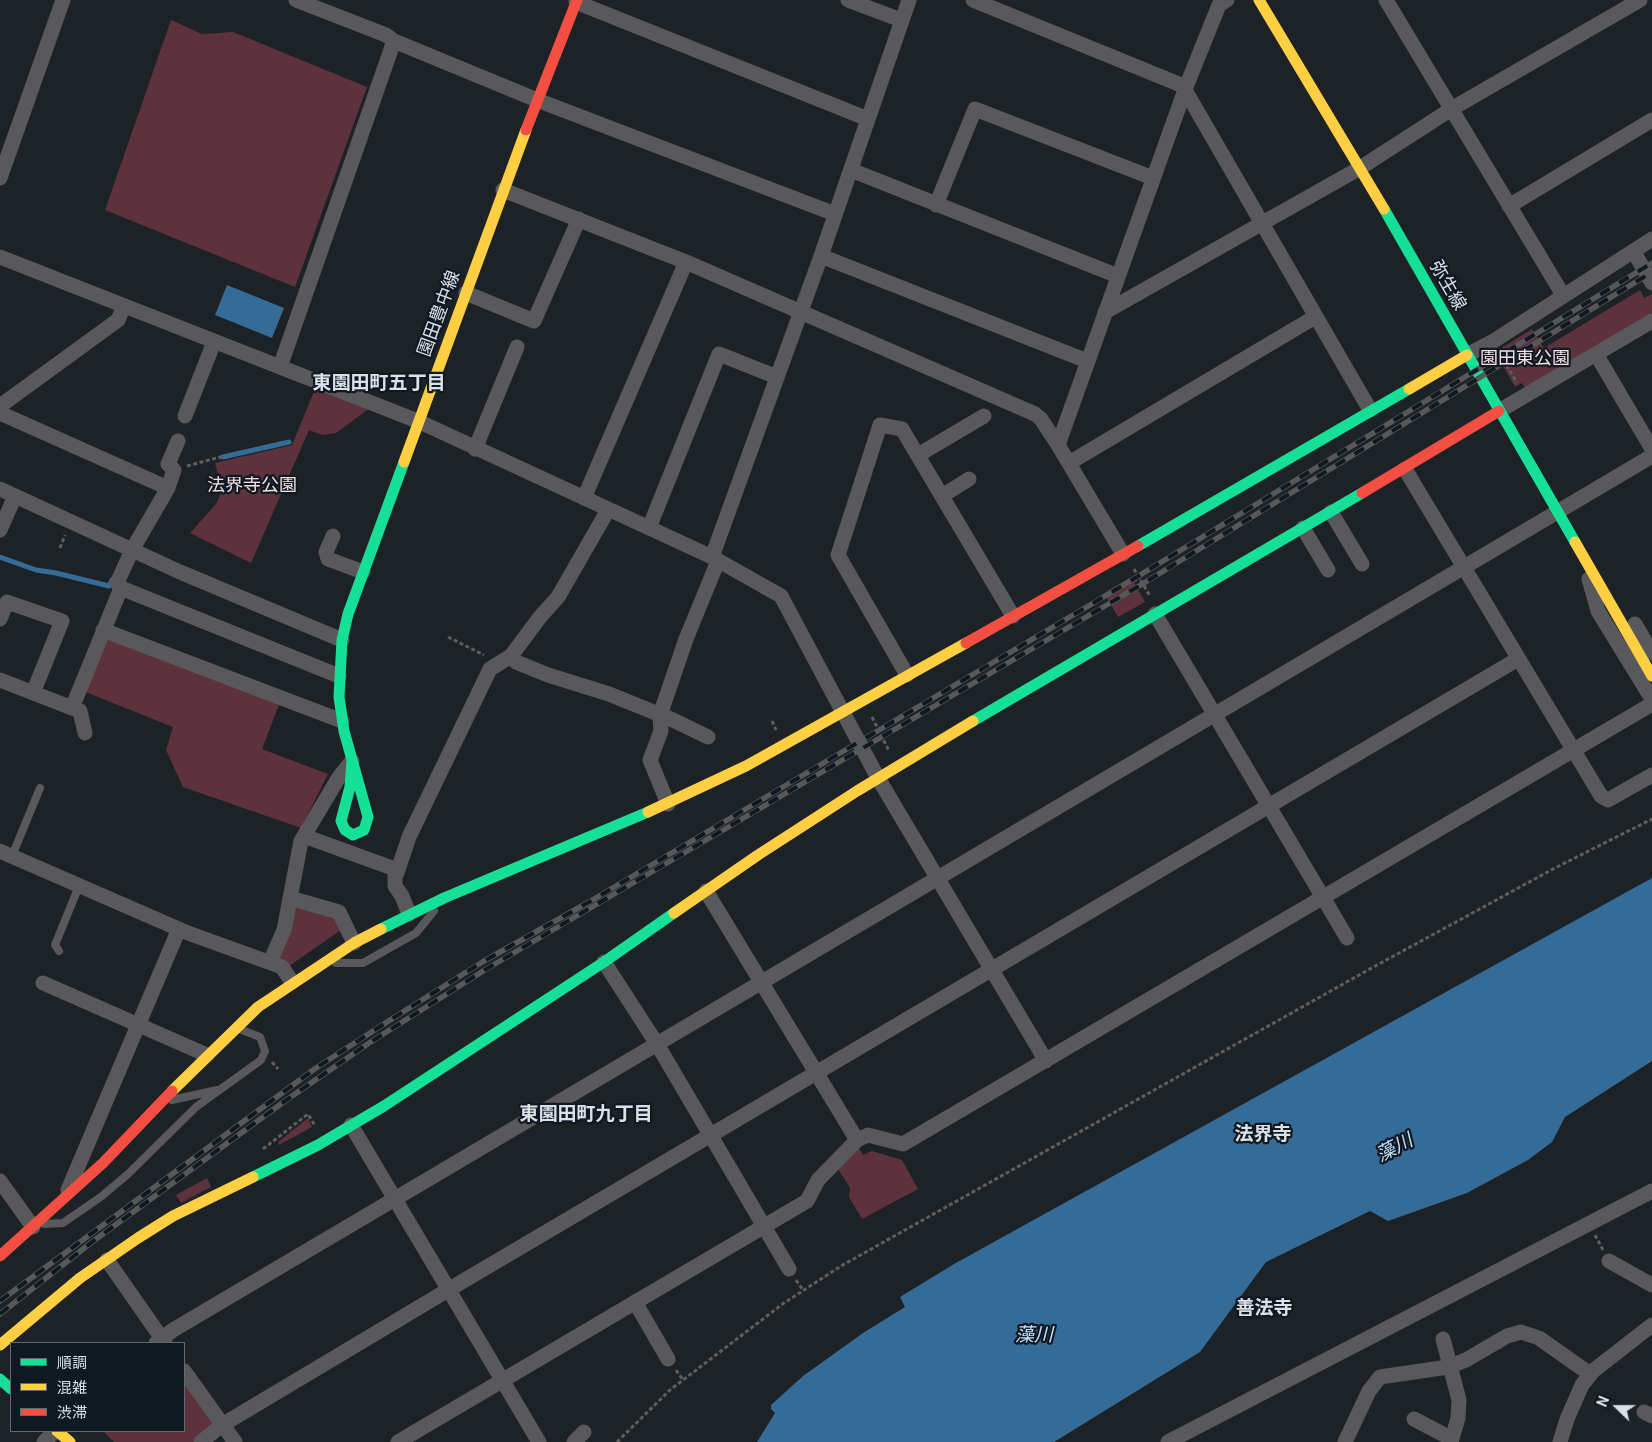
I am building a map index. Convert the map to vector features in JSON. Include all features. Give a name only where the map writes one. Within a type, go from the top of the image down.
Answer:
[{"type":"street","points":[[0,178],[63,0]]},
{"type":"street","points":[[298,0],[386,35],[394,41],[537,100],[835,214]]},
{"type":"street","points":[[848,0],[902,20]]},
{"type":"street","points":[[668,804],[650,760],[661,731],[660,715],[909,0]]},
{"type":"street","points":[[973,0],[1185,88],[1261,224],[1370,410]]},
{"type":"street","points":[[1058,445],[1185,88],[1219,5],[1227,0]]},
{"type":"street","name":"弥生線","points":[[1259,0],[1360,168],[1652,676]]},
{"type":"street","points":[[1386,0],[1453,108],[1563,295]]},
{"type":"street","points":[[1105,312],[1360,168],[1453,108],[1640,0]]},
{"type":"street","points":[[576,1],[868,120]]},
{"type":"street","name":"園田豊中線","points":[[352,761],[350,787],[341,821],[345,830],[352,834],[364,830],[368,817],[342,720],[340,676],[342,640],[363,572],[420,422],[503,190],[576,1]]},
{"type":"street","points":[[280,367],[394,41]]},
{"type":"street","points":[[936,205],[976,109],[1153,178]]},
{"type":"street","points":[[1509,206],[1652,120]]},
{"type":"street","points":[[851,170],[1118,276]]},
{"type":"street","points":[[503,190],[579,218],[686,262],[1031,412],[1041,419],[1058,445],[1127,560]]},
{"type":"street","points":[[466,293],[534,321],[579,218]]},
{"type":"street","points":[[0,1256],[103,1163],[207,1055],[258,1007],[292,982],[354,942],[444,898],[668,804],[746,766],[1013,616],[1127,560],[1370,410],[1492,342],[1652,239]]},
{"type":"street","points":[[1633,251],[1652,283]]},
{"type":"street","points":[[0,256],[420,422],[715,559],[780,596],[878,778],[1046,1061]]},
{"type":"street","points":[[821,256],[1087,361]]},
{"type":"street","points":[[584,498],[686,262]]},
{"type":"street","points":[[0,406],[118,320],[124,306]]},
{"type":"street","points":[[1070,464],[1316,317]]},
{"type":"street","points":[[0,1345],[42,1308],[107,1260],[173,1216],[283,1163],[384,1106],[604,962],[791,833],[878,778],[1154,608],[1331,512],[1652,321]]},
{"type":"street","points":[[185,416],[214,342]]},
{"type":"street","points":[[475,449],[517,347]]},
{"type":"street","points":[[649,528],[719,354],[777,377]]},
{"type":"street","points":[[1596,354],[1652,449]]},
{"type":"street","points":[[0,413],[168,488]]},
{"type":"street","points":[[918,455],[984,416]]},
{"type":"street","points":[[908,675],[838,555],[880,425],[902,429],[1013,616]]},
{"type":"street","points":[[178,441],[168,464],[174,470],[168,488],[129,549],[117,583],[120,588],[340,676]]},
{"type":"street","points":[[107,1260],[161,1342],[173,1330],[761,982],[938,880],[1652,456]]},
{"type":"street","points":[[1405,469],[1466,567],[1518,660],[1601,796],[1608,800],[1652,775]]},
{"type":"street","points":[[942,496],[969,480]]},
{"type":"street","points":[[0,489],[129,549],[342,640]]},
{"type":"street","points":[[0,530],[15,496]]},
{"type":"street","points":[[409,914],[402,896],[395,886],[396,873],[409,838],[490,669],[505,660],[558,597],[608,510]]},
{"type":"street","points":[[1331,512],[1362,564]]},
{"type":"street","points":[[1303,528],[1328,570]]},
{"type":"street","points":[[333,536],[326,552],[328,559],[363,572]]},
{"type":"street","points":[[1582,557],[1616,593],[1652,653]]},
{"type":"street","points":[[1582,557],[1598,611],[1652,699]]},
{"type":"street","points":[[72,708],[120,588]]},
{"type":"street","points":[[0,619],[7,602],[62,621],[33,693]]},
{"type":"street","points":[[1154,608],[1214,715],[1347,938]]},
{"type":"street","points":[[103,630],[342,720]]},
{"type":"street","points":[[505,660],[516,662],[548,675],[609,694],[708,737]]},
{"type":"street","points":[[201,1442],[222,1425],[448,1290],[1518,660]]},
{"type":"street","points":[[0,680],[80,711],[85,733]]},
{"type":"street","points":[[398,1442],[807,1201],[818,1180],[857,1140],[868,1135],[903,1144],[1322,896],[1652,704]]},
{"type":"street","points":[[270,962],[284,930],[298,854],[304,836],[339,777],[352,761]]},
{"type":"street","points":[[304,836],[395,869],[396,873]]},
{"type":"street","points":[[6,854],[179,930],[282,967],[292,982]]},
{"type":"street","points":[[706,891],[857,1140]]},
{"type":"street","points":[[290,898],[339,912],[354,942]]},
{"type":"street","points":[[65,1198],[179,930]]},
{"type":"street","points":[[604,962],[657,1044],[789,1269]]},
{"type":"street","points":[[42,983],[207,1055]]},
{"type":"street","points":[[351,1125],[539,1442]]},
{"type":"street","points":[[0,1181],[34,1226]]},
{"type":"street","points":[[1168,1442],[1652,1191]]},
{"type":"street","points":[[1609,1261],[1652,1285]]},
{"type":"street","points":[[635,1302],[668,1359]]},
{"type":"street","points":[[1560,1442],[1567,1419],[1582,1385],[1590,1374],[1652,1325]]},
{"type":"street","points":[[1345,1442],[1369,1391],[1380,1377],[1450,1366],[1466,1360],[1507,1336],[1521,1332],[1539,1338],[1590,1374]]},
{"type":"street","points":[[1414,1419],[1452,1440],[1458,1418],[1459,1400],[1443,1339]]},
{"type":"street","points":[[185,1372],[235,1442]]},
{"type":"street","points":[[0,1379],[10,1388]]},
{"type":"street","points":[[44,1442],[55,1432]]},
{"type":"street","points":[[57,1432],[70,1442]]},
{"type":"lane","points":[[6,854],[40,788]]},
{"type":"lane","points":[[59,951],[55,945],[79,886]]},
{"type":"lane","points":[[323,962],[363,963],[416,933],[444,898]]},
{"type":"lane","points":[[34,1226],[62,1223],[94,1202],[128,1174],[189,1113],[263,1057],[266,1051],[256,1035],[235,1028]]},
{"type":"lane","points":[[162,1102],[221,1088]]},
{"type":"path","points":[[1497,350],[1518,385]]},
{"type":"path","points":[[174,470],[220,457],[222,461]]},
{"type":"path","points":[[1127,560],[1140,578],[1154,608]]},
{"type":"path","points":[[1134,581],[1140,578]]},
{"type":"path","points":[[448,638],[505,660]]},
{"type":"path","points":[[872,720],[890,753]]},
{"type":"path","points":[[617,1442],[670,1390],[784,1302],[841,1266],[1553,869],[1652,820]]},
{"type":"path","points":[[272,1062],[278,1069]]},
{"type":"path","points":[[260,1152],[308,1114],[316,1128]]},
{"type":"path","points":[[1588,1223],[1609,1261]]},
{"type":"green space","points":[[171,20],[202,34],[233,32],[367,87],[295,287],[105,210]]},
{"type":"green space","name":"園田東公園","points":[[1640,290],[1644,298],[1652,294],[1652,313],[1525,388],[1522,383],[1515,387],[1495,352],[1532,329],[1544,348]]},
{"type":"green space","name":"法界寺公園","points":[[315,389],[370,408],[336,433],[322,435],[309,430],[251,563],[190,533],[216,504],[222,491],[215,463],[292,445]]},
{"type":"green space","points":[[1131,577],[1145,602],[1118,617],[1104,593]]},
{"type":"green space","points":[[105,637],[280,702],[262,749],[328,774],[301,828],[183,787],[166,750],[173,727],[83,691]]},
{"type":"green space","points":[[294,904],[333,916],[341,930],[289,966],[277,958]]},
{"type":"green space","points":[[308,1118],[312,1127],[279,1145],[278,1142]]},
{"type":"green space","points":[[859,1148],[863,1155],[872,1151],[902,1160],[918,1189],[862,1219],[849,1197],[850,1188],[838,1169]]},
{"type":"green space","points":[[207,1178],[211,1187],[181,1203],[176,1195]]},
{"type":"green space","points":[[185,1384],[210,1414],[213,1425],[193,1442],[114,1442],[104,1432],[185,1432]]},
{"type":"water","points":[[227,285],[284,308],[272,338],[215,315]]},
{"type":"water","name":"藻川","points":[[1652,878],[1652,1061],[1565,1117],[1552,1142],[1528,1160],[1467,1193],[1388,1221],[1370,1211],[1266,1262],[1200,1352],[1054,1442],[757,1442],[775,1413],[771,1409],[771,1405],[803,1376],[863,1333],[905,1307],[900,1297],[954,1264]]},
{"type":"waterway","points":[[223,457],[289,442]]},
{"type":"waterway","points":[[0,557],[36,570],[109,586],[112,580]]},
{"type":"railway","points":[[0,1301],[316,1068],[484,961],[589,902],[1122,586],[1652,263]]},
{"type":"railway","points":[[0,1314],[92,1242],[285,1101],[369,1043],[488,968],[1139,586],[1652,272]]},
{"type":"traffic: fast","points":[[1384,209],[1575,542]]},
{"type":"traffic: fast","points":[[1138,546],[1409,389]]},
{"type":"traffic: fast","points":[[352,761],[350,787],[341,821],[345,830],[353,835],[364,830],[368,817],[344,731],[339,697],[342,640],[348,614],[404,462]]},
{"type":"traffic: fast","points":[[973,721],[1362,493]]},
{"type":"traffic: fast","points":[[381,929],[444,898],[648,812]]},
{"type":"traffic: fast","points":[[253,1177],[318,1145],[384,1106],[604,962],[674,913]]},
{"type":"traffic: fast","points":[[0,1379],[10,1388]]},
{"type":"traffic: slow","points":[[1259,0],[1384,209]]},
{"type":"traffic: slow","points":[[404,462],[526,130]]},
{"type":"traffic: slow","points":[[1409,389],[1467,355]]},
{"type":"traffic: slow","points":[[1575,542],[1652,676]]},
{"type":"traffic: slow","points":[[648,812],[746,766],[966,643]]},
{"type":"traffic: slow","points":[[674,913],[758,855],[857,791],[973,721]]},
{"type":"traffic: slow","points":[[172,1091],[258,1007],[354,943],[381,929]]},
{"type":"traffic: slow","points":[[0,1345],[80,1278],[138,1238],[173,1216],[253,1177]]},
{"type":"traffic: slow","points":[[58,1432],[70,1442]]},
{"type":"traffic: jam","points":[[526,130],[577,0]]},
{"type":"traffic: jam","points":[[1362,493],[1499,411]]},
{"type":"traffic: jam","points":[[966,643],[1138,546]]},
{"type":"traffic: jam","points":[[0,1256],[103,1163],[172,1091]]},
{"type":"district","name":"東園田町五丁目","points":[[379,384]]},
{"type":"district","name":"東園田町九丁目","points":[[586,1115]]},
{"type":"district","name":"法界寺","points":[[1263,1135]]},
{"type":"district","name":"善法寺","points":[[1264,1309]]}]
